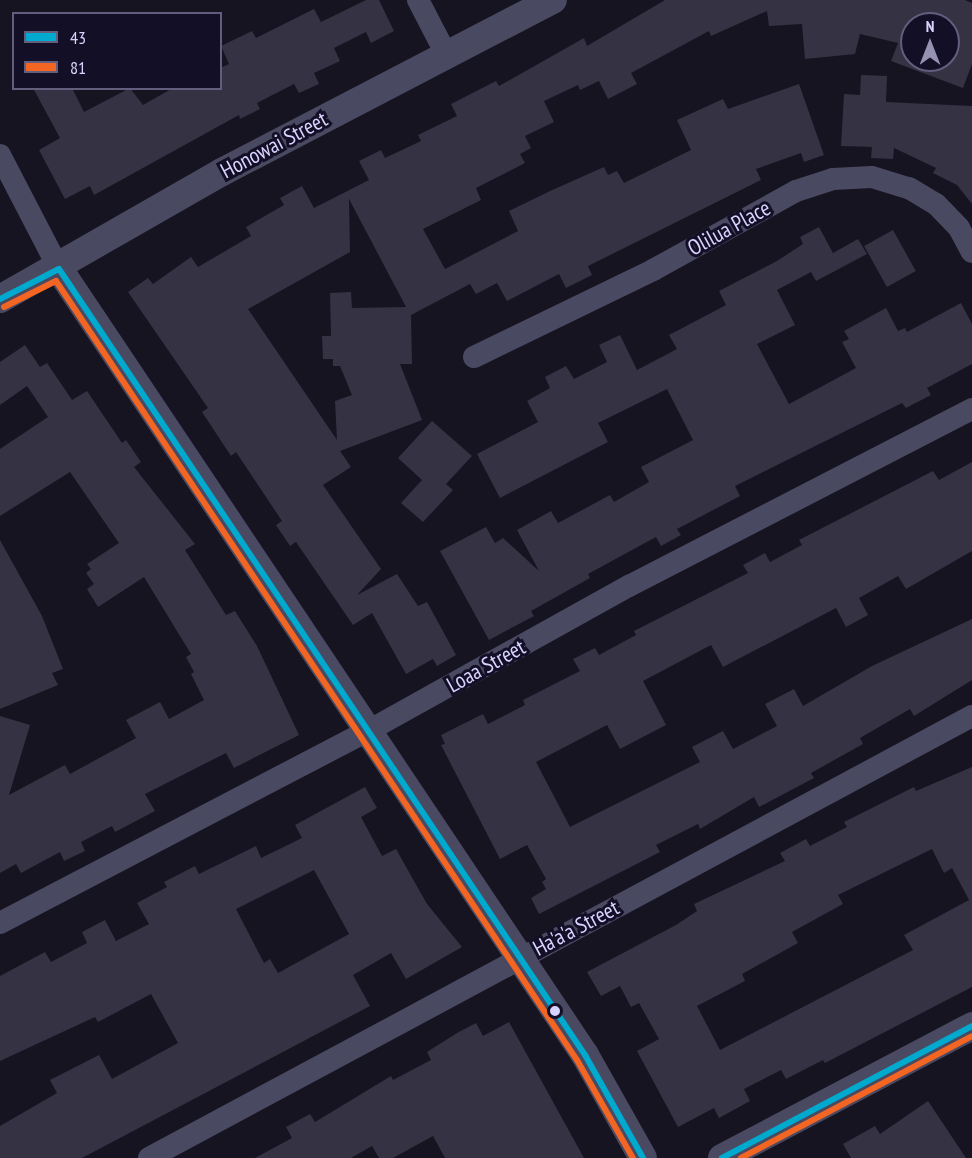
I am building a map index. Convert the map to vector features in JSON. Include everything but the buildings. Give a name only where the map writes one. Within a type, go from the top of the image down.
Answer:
[{"type":"street","points":[[418,0],[447,54]]},
{"type":"street","name":"Honowai Street","points":[[0,299],[59,269],[222,172],[553,0]]},
{"type":"street","points":[[0,155],[59,269],[585,1055],[643,1158]]},
{"type":"street","name":"Olilua Place","points":[[474,357],[653,270],[796,191],[833,179],[872,177],[909,188],[936,204],[960,228],[972,252]]},
{"type":"street","name":"Loaa Street","points":[[0,923],[368,731],[629,586],[972,409]]},
{"type":"street","name":"Ha'a'a Street","points":[[149,1158],[972,716]]},
{"type":"street","points":[[722,1158],[972,1026]]},
{"type":"transit line","name":"43","points":[[0,299],[59,269],[585,1055],[643,1158]]},
{"type":"transit line","name":"81","points":[[4,307],[56,281],[577,1060],[633,1158]]},
{"type":"transit line","name":"43","points":[[722,1158],[972,1026]]},
{"type":"transit line","name":"81","points":[[741,1158],[972,1036]]}]
